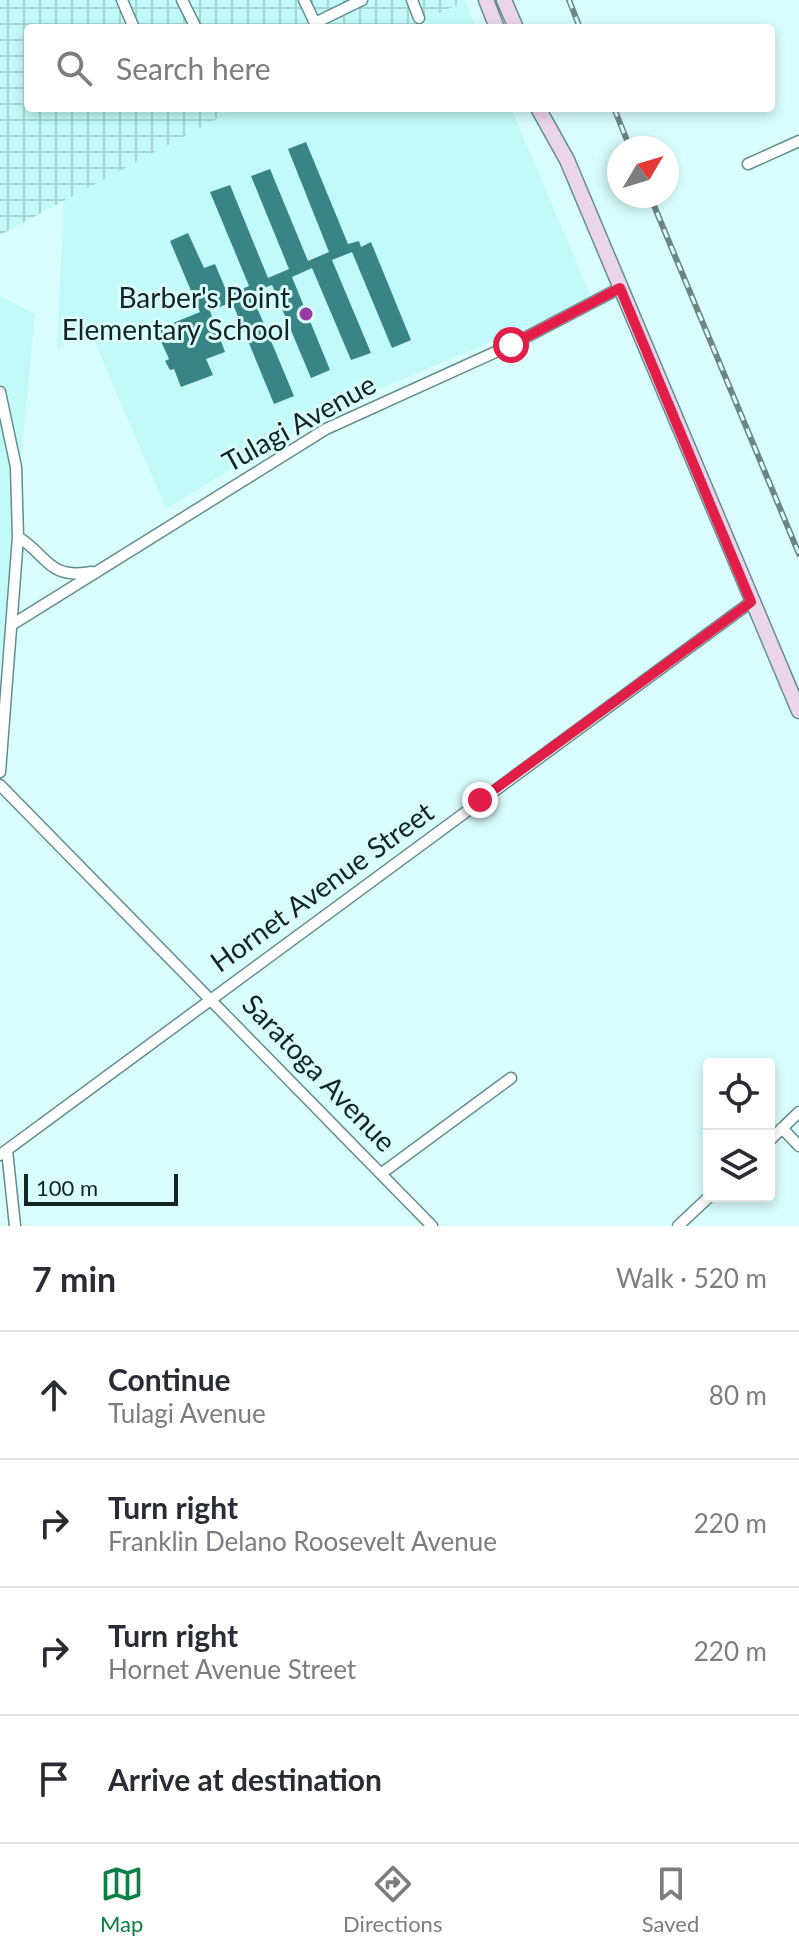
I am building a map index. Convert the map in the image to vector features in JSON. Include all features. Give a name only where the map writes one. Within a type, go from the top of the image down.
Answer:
[{"type":"main road","points":[[486,0],[495,24]]},
{"type":"main road","points":[[504,0],[514,24]]},
{"type":"main road","points":[[540,112],[567,160]]},
{"type":"main road","points":[[550,112],[620,288],[799,711]]},
{"type":"street","points":[[122,0],[132,24]]},
{"type":"street","points":[[182,0],[194,24]]},
{"type":"street","points":[[304,0],[316,24]]},
{"type":"street","points":[[318,24],[362,0]]},
{"type":"street","points":[[412,0],[419,18]]},
{"type":"street","points":[[748,164],[799,141]]},
{"type":"street","name":"Tulagi Avenue","points":[[13,624],[326,429],[511,345],[620,288]]},
{"type":"street","points":[[0,392],[16,467],[18,537],[0,772]]},
{"type":"street","points":[[18,537],[51,567],[76,574],[94,572]]},
{"type":"street","name":"Hornet Avenue Street","points":[[4,1152],[751,602]]},
{"type":"street","name":"Saratoga Avenue","points":[[0,785],[432,1226]]},
{"type":"street","points":[[382,1173],[511,1078]]},
{"type":"street","points":[[775,1135],[799,1112]]},
{"type":"street","points":[[782,1128],[799,1146]]},
{"type":"street","points":[[4,1152],[15,1226]]},
{"type":"street","points":[[678,1226],[704,1202]]},
{"type":"shaded area","points":[[0,0],[465,0],[416,24],[24,24],[24,112],[230,112],[0,235]]},
{"type":"shaded area","points":[[465,1],[475,24],[416,24]]},
{"type":"shaded area","name":"Barber's Point Elementary School","points":[[229,112],[513,112],[592,299],[379,389],[264,449],[166,509],[90,331],[57,349],[64,199]]},
{"type":"shaded area","points":[[0,296],[35,314],[0,673]]},
{"type":"building","points":[[306,142],[348,244],[359,241],[361,247],[371,242],[411,340],[392,348],[352,252],[332,260],[371,353],[351,360],[312,268],[292,277],[330,370],[311,378],[272,285],[251,293],[294,396],[274,404],[232,302],[210,311],[225,352],[206,359],[213,375],[181,387],[174,369],[170,370],[165,361],[169,359],[156,330],[200,312],[170,241],[188,233],[204,268],[215,264],[228,295],[249,286],[210,192],[230,185],[268,278],[289,269],[251,176],[270,169],[308,261],[329,252],[288,149]]},
{"type":"railway","points":[[569,0],[578,24]]},
{"type":"railway","points":[[616,112],[625,136]]},
{"type":"railway","points":[[655,208],[799,554]]},
{"type":"place","name":"Barber's Point Elementary School","points":[[306,314]]},
{"type":"route","points":[[480,800],[751,602],[620,288],[511,345]]}]
